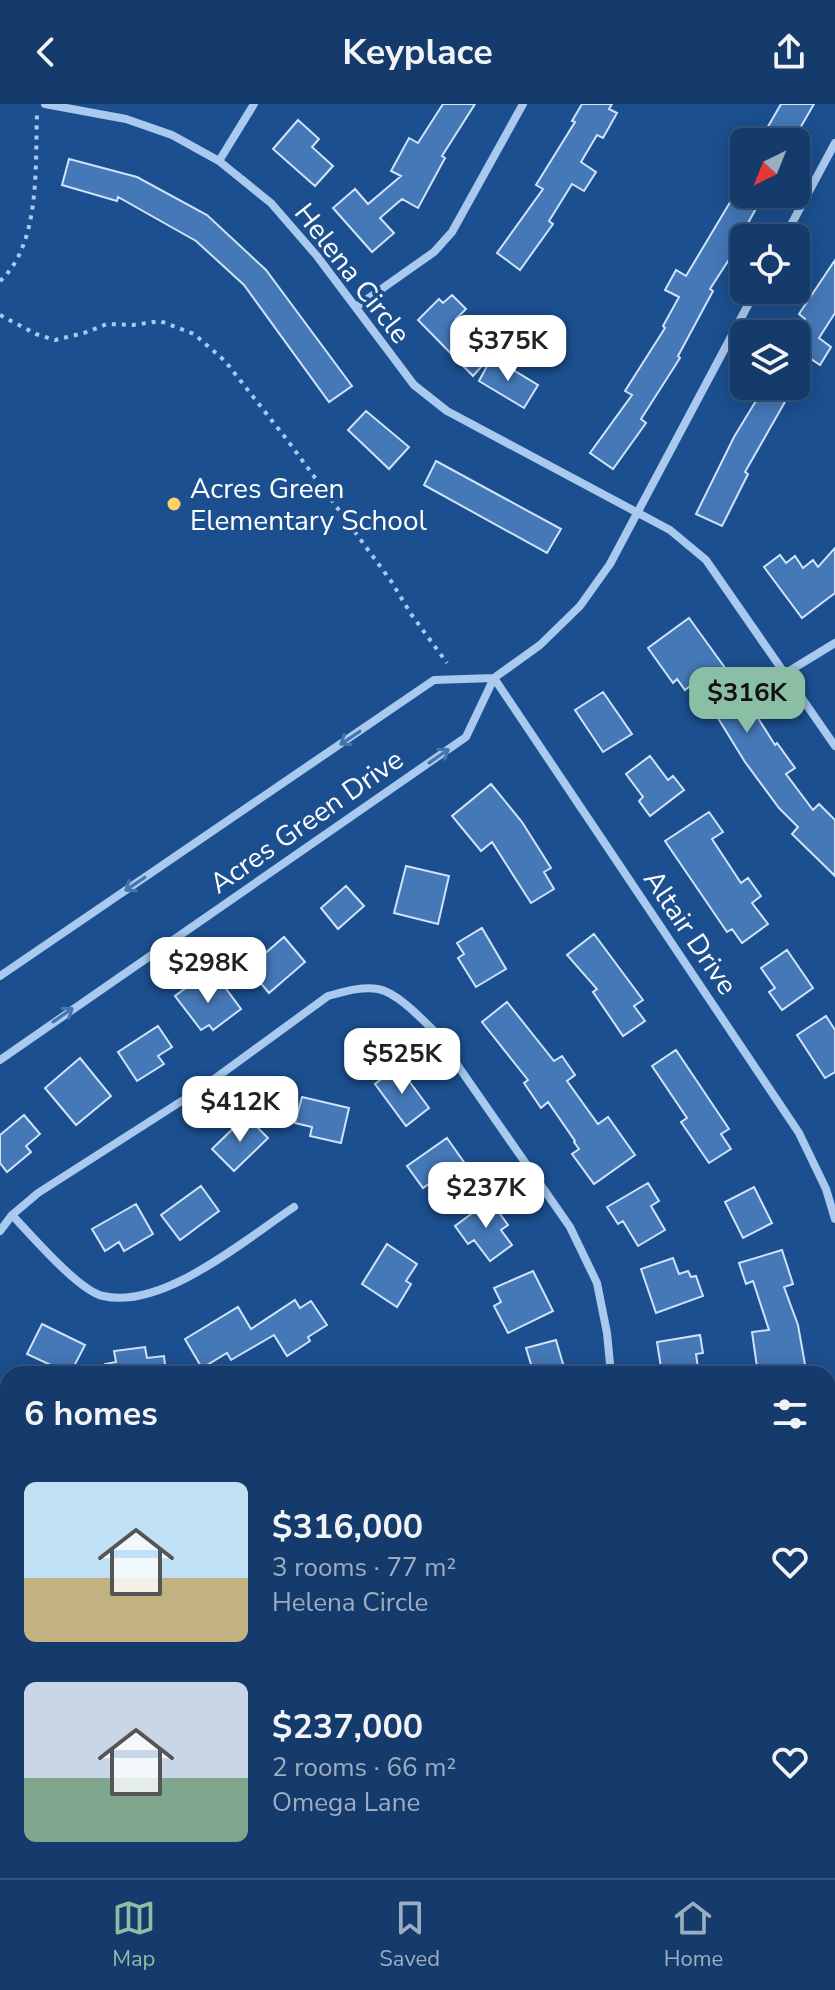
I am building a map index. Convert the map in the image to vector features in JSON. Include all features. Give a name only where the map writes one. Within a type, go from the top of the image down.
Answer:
[{"type":"street","name":"Helena Circle","points":[[45,104],[126,119],[172,135],[219,161],[271,203],[317,256],[414,385],[447,411],[670,530],[706,560],[835,746]]},
{"type":"street","points":[[219,161],[254,104]]},
{"type":"street","points":[[356,307],[434,252],[452,232],[523,104]]},
{"type":"street","points":[[792,224],[835,143]]},
{"type":"street","name":"Acres Green Drive","points":[[0,1060],[466,737],[494,678],[540,645],[580,606],[610,564],[748,304]]},
{"type":"street","points":[[786,673],[835,643]]},
{"type":"street","name":"Acres Green Drive","points":[[0,976],[434,680],[494,678]]},
{"type":"street","name":"Altair Drive","points":[[494,678],[799,1133],[826,1189],[835,1219]]},
{"type":"street","points":[[0,1231],[12,1215],[38,1193],[202,1088],[328,996],[349,990],[379,989],[410,1007],[433,1030],[570,1227],[597,1283],[610,1366]]},
{"type":"street","points":[[12,1215],[74,1278],[102,1296],[143,1297],[190,1277],[294,1207]]},
{"type":"path","points":[[0,281],[19,258],[29,226],[37,161],[37,104]]},
{"type":"path","points":[[0,315],[55,340],[107,324],[133,325],[160,321],[194,334],[225,361],[288,441],[447,663]]},
{"type":"building","points":[[443,104],[475,104],[442,156],[445,158],[418,208],[402,199],[380,218],[394,233],[372,252],[333,208],[355,189],[368,204],[401,176],[391,171],[409,138],[418,143]]},
{"type":"building","points":[[582,104],[612,104],[609,109],[617,113],[603,138],[597,135],[581,162],[596,172],[584,191],[572,184],[549,221],[553,224],[520,270],[497,253],[543,189],[536,185],[575,122],[572,121]]},
{"type":"building","points":[[781,104],[814,104],[800,128],[767,128]]},
{"type":"building","points":[[298,120],[319,139],[312,147],[333,166],[315,186],[273,149]]},
{"type":"building","points":[[69,159],[137,177],[207,215],[266,270],[352,386],[329,402],[244,285],[196,241],[118,197],[117,201],[62,185]]},
{"type":"building","points":[[730,202],[730,208],[756,208],[748,224],[730,224],[730,258],[710,289],[713,291],[678,356],[680,358],[641,419],[646,423],[613,469],[590,453],[632,395],[625,391],[665,328],[663,326],[679,297],[665,290],[676,270],[686,276]]},
{"type":"building","points":[[835,260],[835,313],[819,338],[831,347],[820,365],[810,361],[810,320],[804,320],[799,314],[806,304],[810,304],[810,298]]},
{"type":"building","points":[[452,295],[466,309],[456,319],[479,342],[475,346],[491,356],[473,376],[418,320],[439,299],[443,303]]},
{"type":"building","points":[[492,357],[538,385],[524,408],[479,381]]},
{"type":"building","points":[[756,400],[786,400],[745,472],[748,474],[722,526],[696,514],[734,437]]},
{"type":"building","points":[[366,411],[409,447],[389,469],[348,430]]},
{"type":"building","points":[[436,461],[561,529],[547,553],[424,485]]},
{"type":"building","points":[[835,548],[835,593],[802,618],[764,567],[780,555],[786,563],[795,556],[803,568],[813,560],[818,567]]},
{"type":"building","points":[[689,618],[736,683],[775,745],[777,743],[795,768],[786,774],[813,810],[819,804],[835,820],[835,876],[792,834],[798,827],[779,808],[745,762],[713,710],[720,705],[705,684],[699,689],[695,682],[685,690],[677,679],[673,683],[648,648]]},
{"type":"building","points":[[603,692],[632,734],[603,752],[575,710]]},
{"type":"building","points":[[650,756],[668,780],[673,776],[684,790],[650,816],[639,801],[643,797],[626,774]]},
{"type":"building","points":[[491,784],[522,822],[551,868],[544,872],[554,889],[531,903],[492,842],[481,851],[452,816]]},
{"type":"building","points":[[709,812],[723,832],[712,839],[741,883],[748,878],[761,896],[752,903],[768,924],[742,943],[732,929],[727,932],[665,841]]},
{"type":"building","points":[[406,866],[449,876],[438,924],[394,913]]},
{"type":"building","points":[[346,886],[364,906],[338,929],[321,908]]},
{"type":"building","points":[[482,928],[506,969],[476,987],[458,958],[464,954],[457,943]]},
{"type":"building","points":[[594,934],[643,1000],[634,1006],[645,1021],[623,1036],[593,992],[597,989],[567,955]]},
{"type":"building","points":[[284,937],[305,962],[269,993],[248,968]]},
{"type":"building","points":[[787,950],[813,988],[782,1010],[769,992],[775,988],[761,968]]},
{"type":"building","points":[[198,979],[208,992],[221,982],[241,1009],[213,1030],[209,1025],[201,1030],[175,996]]},
{"type":"building","points":[[507,1002],[554,1061],[562,1056],[575,1075],[567,1081],[598,1124],[608,1117],[635,1155],[594,1184],[572,1154],[579,1149],[575,1141],[548,1102],[541,1108],[524,1083],[528,1080],[482,1022]]},
{"type":"building","points":[[826,1016],[835,1030],[835,1072],[825,1078],[797,1035]]},
{"type":"building","points":[[158,1026],[172,1047],[158,1056],[164,1064],[137,1081],[118,1052]]},
{"type":"building","points":[[676,1050],[729,1129],[721,1134],[731,1149],[709,1163],[681,1122],[687,1118],[652,1066]]},
{"type":"building","points":[[80,1058],[111,1096],[76,1125],[45,1088]]},
{"type":"building","points":[[398,1066],[429,1108],[406,1126],[375,1084]]},
{"type":"building","points":[[302,1097],[349,1108],[341,1143],[310,1136],[312,1127],[295,1123]]},
{"type":"building","points":[[24,1115],[40,1134],[26,1146],[31,1152],[7,1172],[0,1163],[0,1135]]},
{"type":"building","points":[[246,1116],[268,1138],[234,1171],[212,1149]]},
{"type":"building","points":[[447,1138],[473,1175],[446,1193],[436,1179],[423,1188],[407,1166]]},
{"type":"building","points":[[648,1183],[659,1201],[651,1206],[665,1230],[638,1246],[623,1221],[618,1224],[607,1207]]},
{"type":"building","points":[[201,1186],[219,1211],[180,1240],[161,1215]]},
{"type":"building","points":[[754,1187],[772,1223],[743,1238],[725,1202]]},
{"type":"building","points":[[490,1200],[508,1225],[501,1230],[512,1245],[490,1261],[474,1240],[468,1244],[455,1226]]},
{"type":"building","points":[[136,1204],[153,1234],[124,1251],[119,1242],[105,1251],[92,1229]]},
{"type":"building","points":[[387,1244],[417,1264],[406,1281],[411,1284],[397,1307],[362,1284]]},
{"type":"building","points":[[782,1250],[793,1284],[784,1287],[798,1325],[805,1366],[757,1366],[752,1332],[769,1330],[753,1281],[746,1284],[739,1263]]},
{"type":"building","points":[[673,1258],[679,1274],[688,1271],[691,1277],[696,1276],[703,1296],[656,1313],[641,1269]]},
{"type":"building","points":[[533,1271],[553,1311],[508,1333],[494,1306],[501,1302],[494,1288]]},
{"type":"building","points":[[295,1300],[300,1308],[311,1301],[327,1325],[287,1356],[274,1335],[231,1360],[227,1353],[205,1366],[201,1366],[185,1339],[238,1307],[251,1329]]},
{"type":"building","points":[[42,1324],[85,1345],[74,1366],[53,1366],[27,1354]]},
{"type":"building","points":[[700,1335],[703,1353],[696,1354],[698,1366],[661,1366],[657,1342]]},
{"type":"building","points":[[556,1340],[564,1366],[532,1366],[526,1348]]},
{"type":"building","points":[[145,1347],[147,1358],[164,1356],[165,1366],[105,1366],[116,1362],[114,1351]]},
{"type":"place","name":"Acres Green Elementary School","points":[[174,504]]}]
